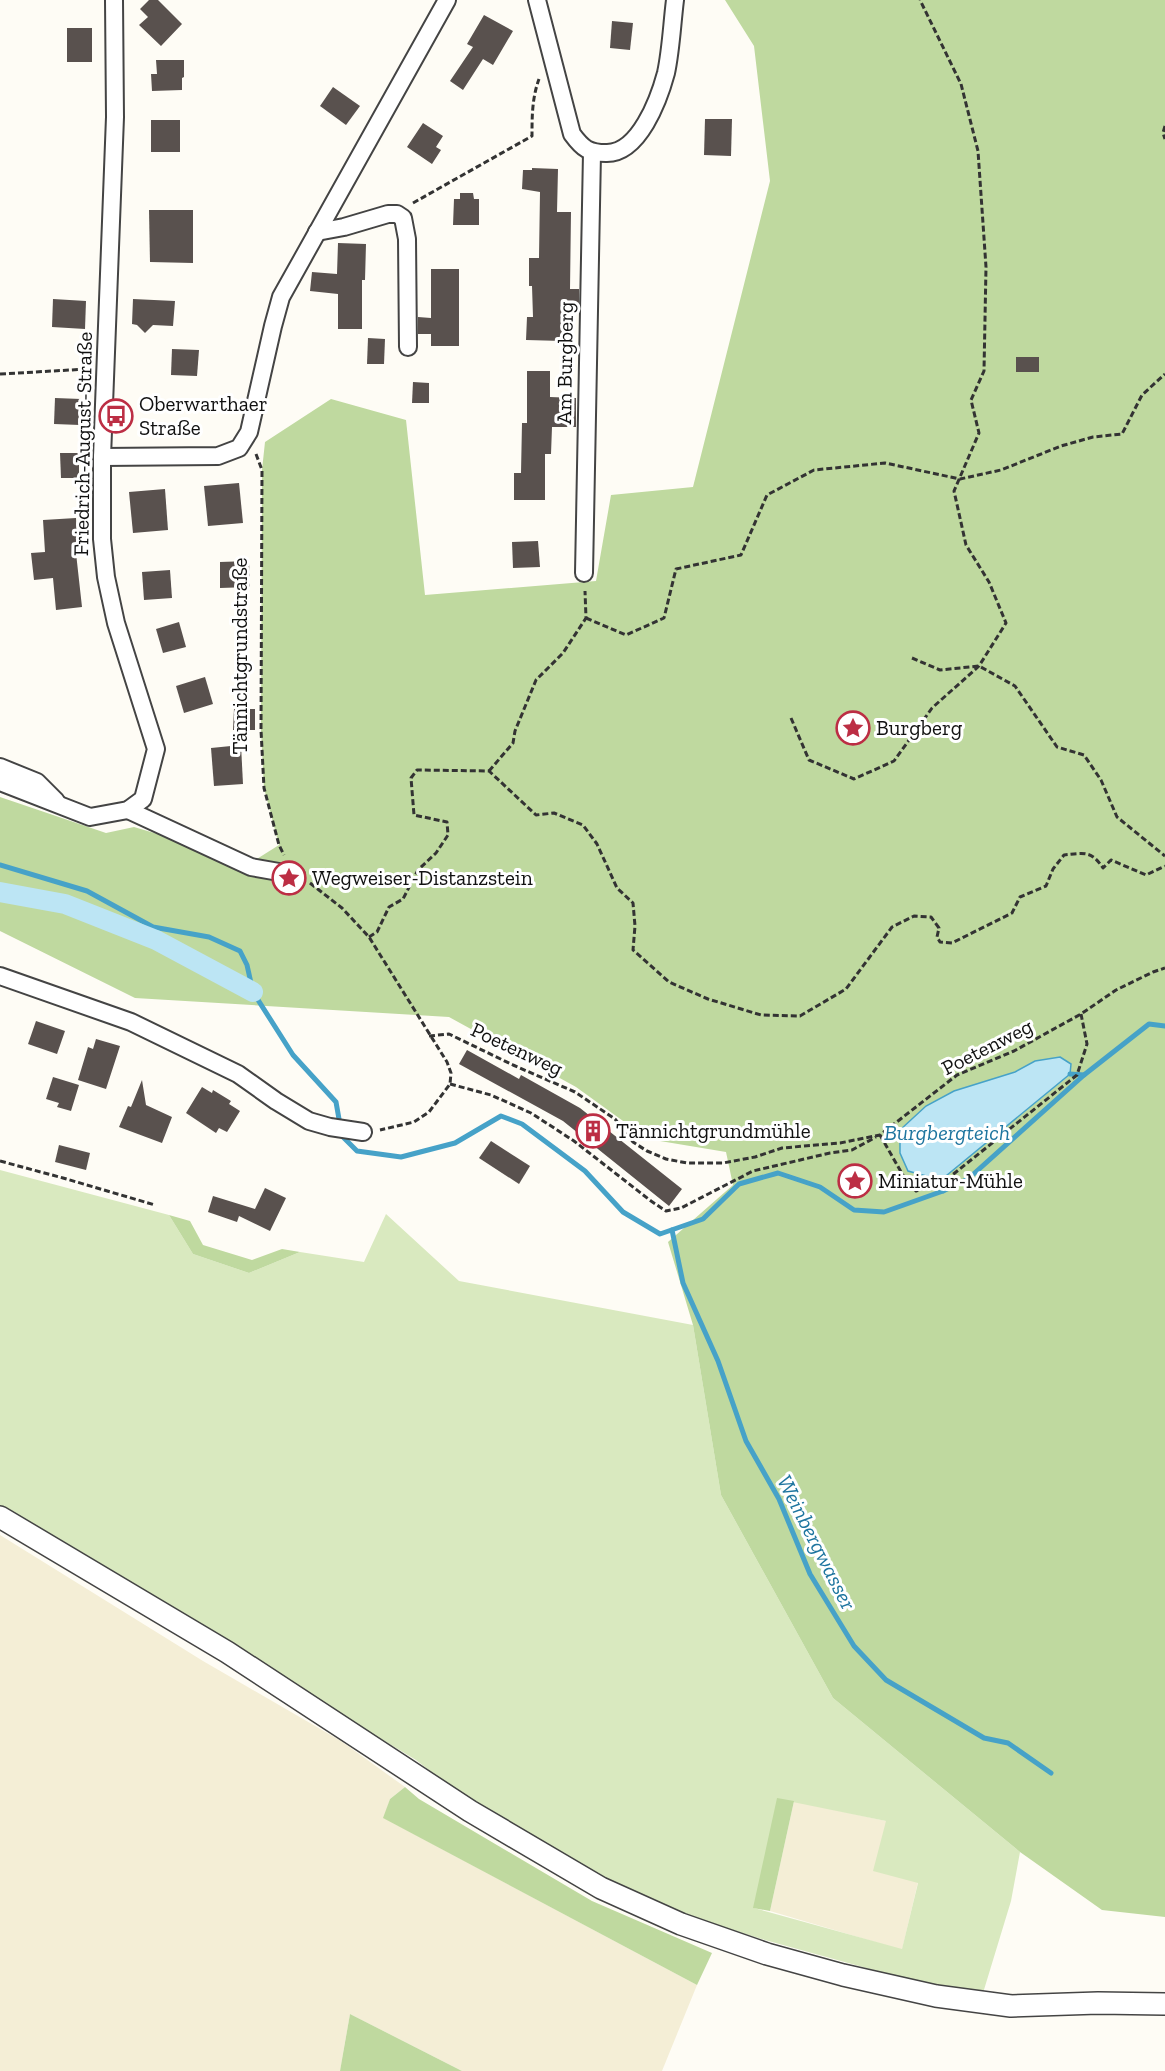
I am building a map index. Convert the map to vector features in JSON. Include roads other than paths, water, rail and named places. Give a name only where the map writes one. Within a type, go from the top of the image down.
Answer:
[{"type":"street","name":"Friedrich-August-Straße","points":[[114,0],[115,117],[102,458],[102,539],[106,577],[116,623],[156,749],[143,799],[128,810]]},
{"type":"street","points":[[102,458],[218,456],[239,448],[249,432],[281,297],[447,0]]},
{"type":"street","points":[[537,0],[572,134],[579,144],[592,153],[611,153],[624,148],[635,139],[647,122],[666,74],[675,0]]},
{"type":"street","name":"Am Burgberg","points":[[584,573],[592,153]]},
{"type":"street","points":[[318,232],[388,214],[397,214],[403,218],[407,239],[408,347]]},
{"type":"street","points":[[0,767],[37,782],[63,807]]},
{"type":"street","points":[[0,782],[90,817],[128,810],[251,867],[296,875]]},
{"type":"street","points":[[0,976],[130,1022],[238,1074],[309,1121],[363,1132]]},
{"type":"street","points":[[0,1517],[227,1652],[470,1811],[601,1888],[681,1924],[767,1954],[843,1975],[936,1996],[1011,2006],[1098,2003],[1165,2004]]},
{"type":"water","name":"Burgbergteich","points":[[1060,1057],[1071,1064],[1070,1074],[941,1180],[908,1171],[900,1153],[900,1130],[926,1106],[954,1091],[1015,1072],[1035,1061]]},
{"type":"waterway","points":[[0,865],[87,891],[153,927],[209,937],[240,951],[247,965],[253,992],[293,1055],[336,1102],[342,1136],[357,1151],[401,1157],[455,1143],[501,1116],[522,1124],[585,1171],[623,1212],[660,1234],[703,1219],[739,1184],[778,1173],[820,1187],[854,1210],[884,1212],[943,1191],[968,1179],[1084,1075],[1149,1024],[1165,1026]]},
{"type":"waterway","points":[[0,892],[65,904],[156,940],[253,992]]},
{"type":"waterway","points":[[1070,1074],[1084,1075]]},
{"type":"waterway","points":[[941,1180],[943,1191]]},
{"type":"waterway","name":"Weinbergwasser","points":[[672,1230],[683,1283],[718,1361],[746,1441],[779,1499],[810,1574],[854,1646],[886,1680],[984,1738],[1008,1743],[1051,1773]]},
{"type":"place","name":"Oberwarthaer Straße","points":[[116,416]]},
{"type":"place","name":"Burgberg","points":[[853,728]]},
{"type":"place","name":"Wegweiser-Distanzstein","points":[[289,878]]},
{"type":"place","name":"Tännichtgrundmühle","points":[[593,1131]]},
{"type":"place","name":"Miniatur-Mühle","points":[[855,1181]]}]
